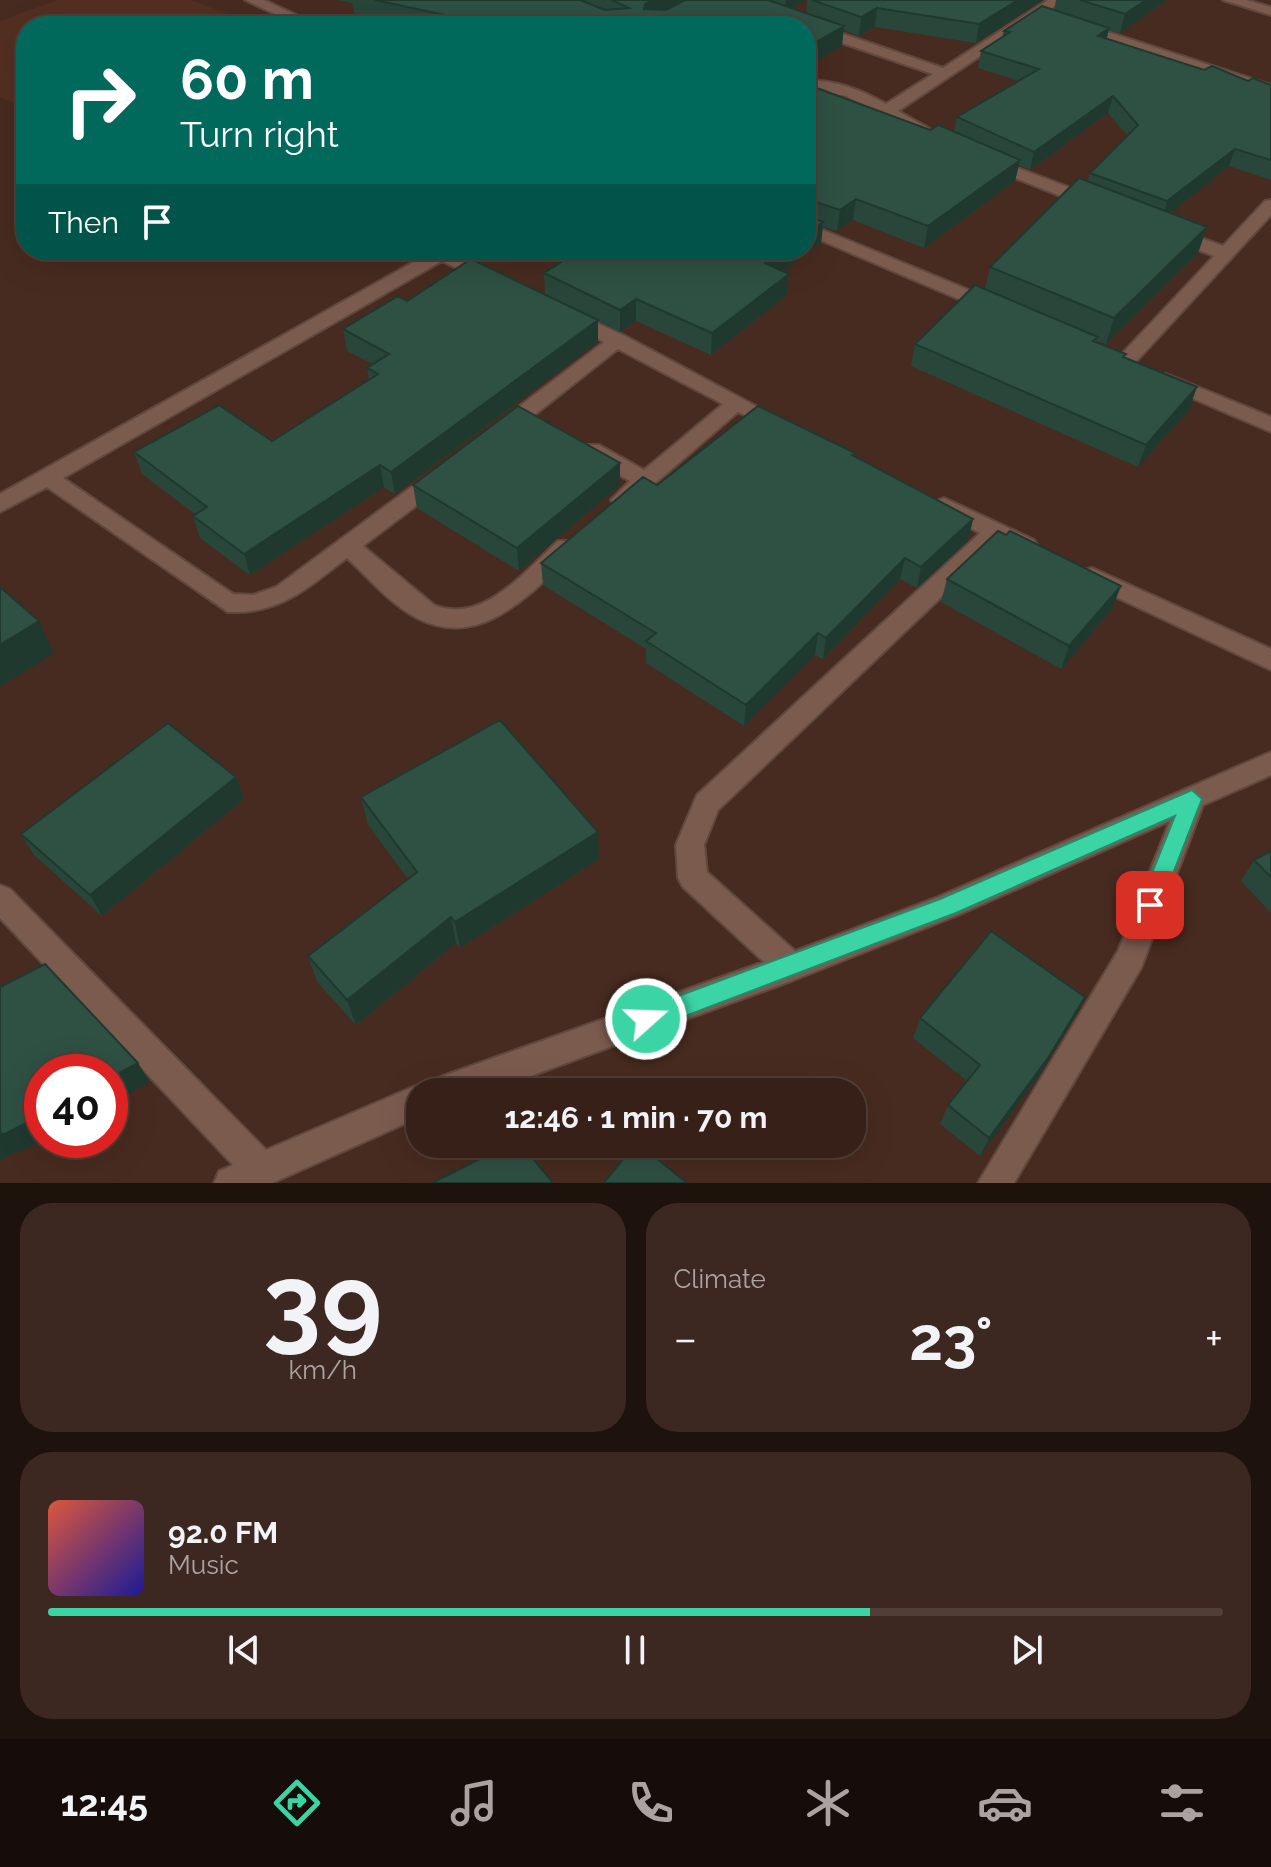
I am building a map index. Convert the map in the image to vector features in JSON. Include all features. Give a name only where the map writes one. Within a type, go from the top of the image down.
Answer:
[{"type":"street","points":[[1052,18],[1057,0]]},
{"type":"street","points":[[1230,0],[1271,11]]},
{"type":"street","points":[[261,1],[292,16]]},
{"type":"street","points":[[885,112],[945,73],[1052,18],[1271,90]]},
{"type":"street","points":[[816,29],[945,73]]},
{"type":"street","points":[[816,84],[846,91],[936,138]]},
{"type":"street","points":[[976,157],[1108,209]]},
{"type":"street","points":[[1271,205],[1132,365],[1271,425]]},
{"type":"street","points":[[1152,226],[1226,254]]},
{"type":"street","points":[[816,232],[1009,314]]},
{"type":"street","points":[[0,504],[431,260]]},
{"type":"street","points":[[460,260],[510,287]]},
{"type":"street","points":[[550,307],[804,437]]},
{"type":"street","points":[[486,442],[618,340]]},
{"type":"street","points":[[609,510],[736,403]]},
{"type":"street","points":[[524,413],[550,428]]},
{"type":"street","points":[[577,443],[645,480]]},
{"type":"street","points":[[47,477],[228,603],[254,604],[284,593],[461,461]]},
{"type":"street","points":[[928,498],[1039,552]]},
{"type":"street","points":[[348,546],[426,613],[458,622],[492,611],[586,530]]},
{"type":"street","points":[[791,967],[693,878],[690,845],[707,803],[996,532]]},
{"type":"street","points":[[1068,565],[1271,660]]},
{"type":"street","points":[[482,1078],[791,967],[948,906],[1271,763]]},
{"type":"street","points":[[995,1183],[1130,958],[1192,799]]},
{"type":"street","points":[[0,898],[246,1176],[406,1106]]},
{"type":"shaded area","points":[[58,0],[191,0],[233,16],[16,16],[16,104],[0,97],[0,21]]},
{"type":"building","points":[[375,0],[580,0],[605,10],[629,8],[612,0],[653,0],[645,4],[644,9],[666,10],[685,0],[768,0],[815,16],[449,16]]},
{"type":"building","points":[[812,0],[1018,0],[979,24],[877,8],[861,17]]},
{"type":"building","points":[[1080,0],[1146,0],[1125,14]]},
{"type":"building","points":[[1042,6],[1109,28],[1098,36],[1204,70],[1212,66],[1248,81],[1253,78],[1271,85],[1271,160],[1235,149],[1167,201],[1090,173],[1138,125],[1113,96],[1034,152],[957,117],[1039,69],[981,51],[1010,32],[1004,31]]},
{"type":"building","points":[[816,16],[844,26],[816,42]]},
{"type":"building","points":[[816,88],[930,130],[939,125],[1020,160],[928,226],[856,199],[840,210],[816,202]]},
{"type":"building","points":[[1079,178],[1207,227],[1114,318],[990,267]]},
{"type":"building","points":[[473,260],[598,320],[391,472],[380,465],[244,554],[193,516],[207,507],[134,452],[219,405],[272,441],[378,374],[367,368],[389,354],[343,329],[398,296],[407,301]]},
{"type":"building","points":[[564,260],[769,260],[765,263],[789,274],[712,333],[636,299],[620,310],[544,273]]},
{"type":"building","points":[[975,285],[1098,337],[1093,341],[1126,354],[1123,357],[1197,387],[1146,445],[915,344]]},
{"type":"building","points":[[518,406],[620,463],[517,548],[413,485]]},
{"type":"building","points":[[758,406],[855,453],[852,455],[973,519],[921,567],[905,558],[826,638],[818,633],[746,705],[646,641],[656,633],[541,563],[643,477],[657,485]]},
{"type":"building","points":[[998,531],[1006,535],[1010,531],[1121,586],[1069,646],[947,579]]},
{"type":"building","points":[[0,587],[39,621],[0,645]]},
{"type":"building","points":[[500,720],[598,832],[455,922],[451,917],[347,1000],[308,956],[417,872],[361,797]]},
{"type":"building","points":[[168,723],[236,777],[90,895],[21,834]]},
{"type":"building","points":[[1271,851],[1271,877],[1254,860]]},
{"type":"building","points":[[991,931],[1085,997],[1048,1058],[989,1138],[948,1105],[980,1065],[920,1018]]},
{"type":"building","points":[[45,964],[138,1063],[128,1068],[128,1054],[24,1054],[24,1124],[3,1135],[0,1133],[0,987]]},
{"type":"building","points":[[482,1158],[532,1158],[553,1183],[432,1183]]},
{"type":"building","points":[[624,1158],[656,1158],[687,1183],[604,1183]]},
{"type":"route","points":[[646,1019],[948,906],[1192,799],[1150,905]]}]
